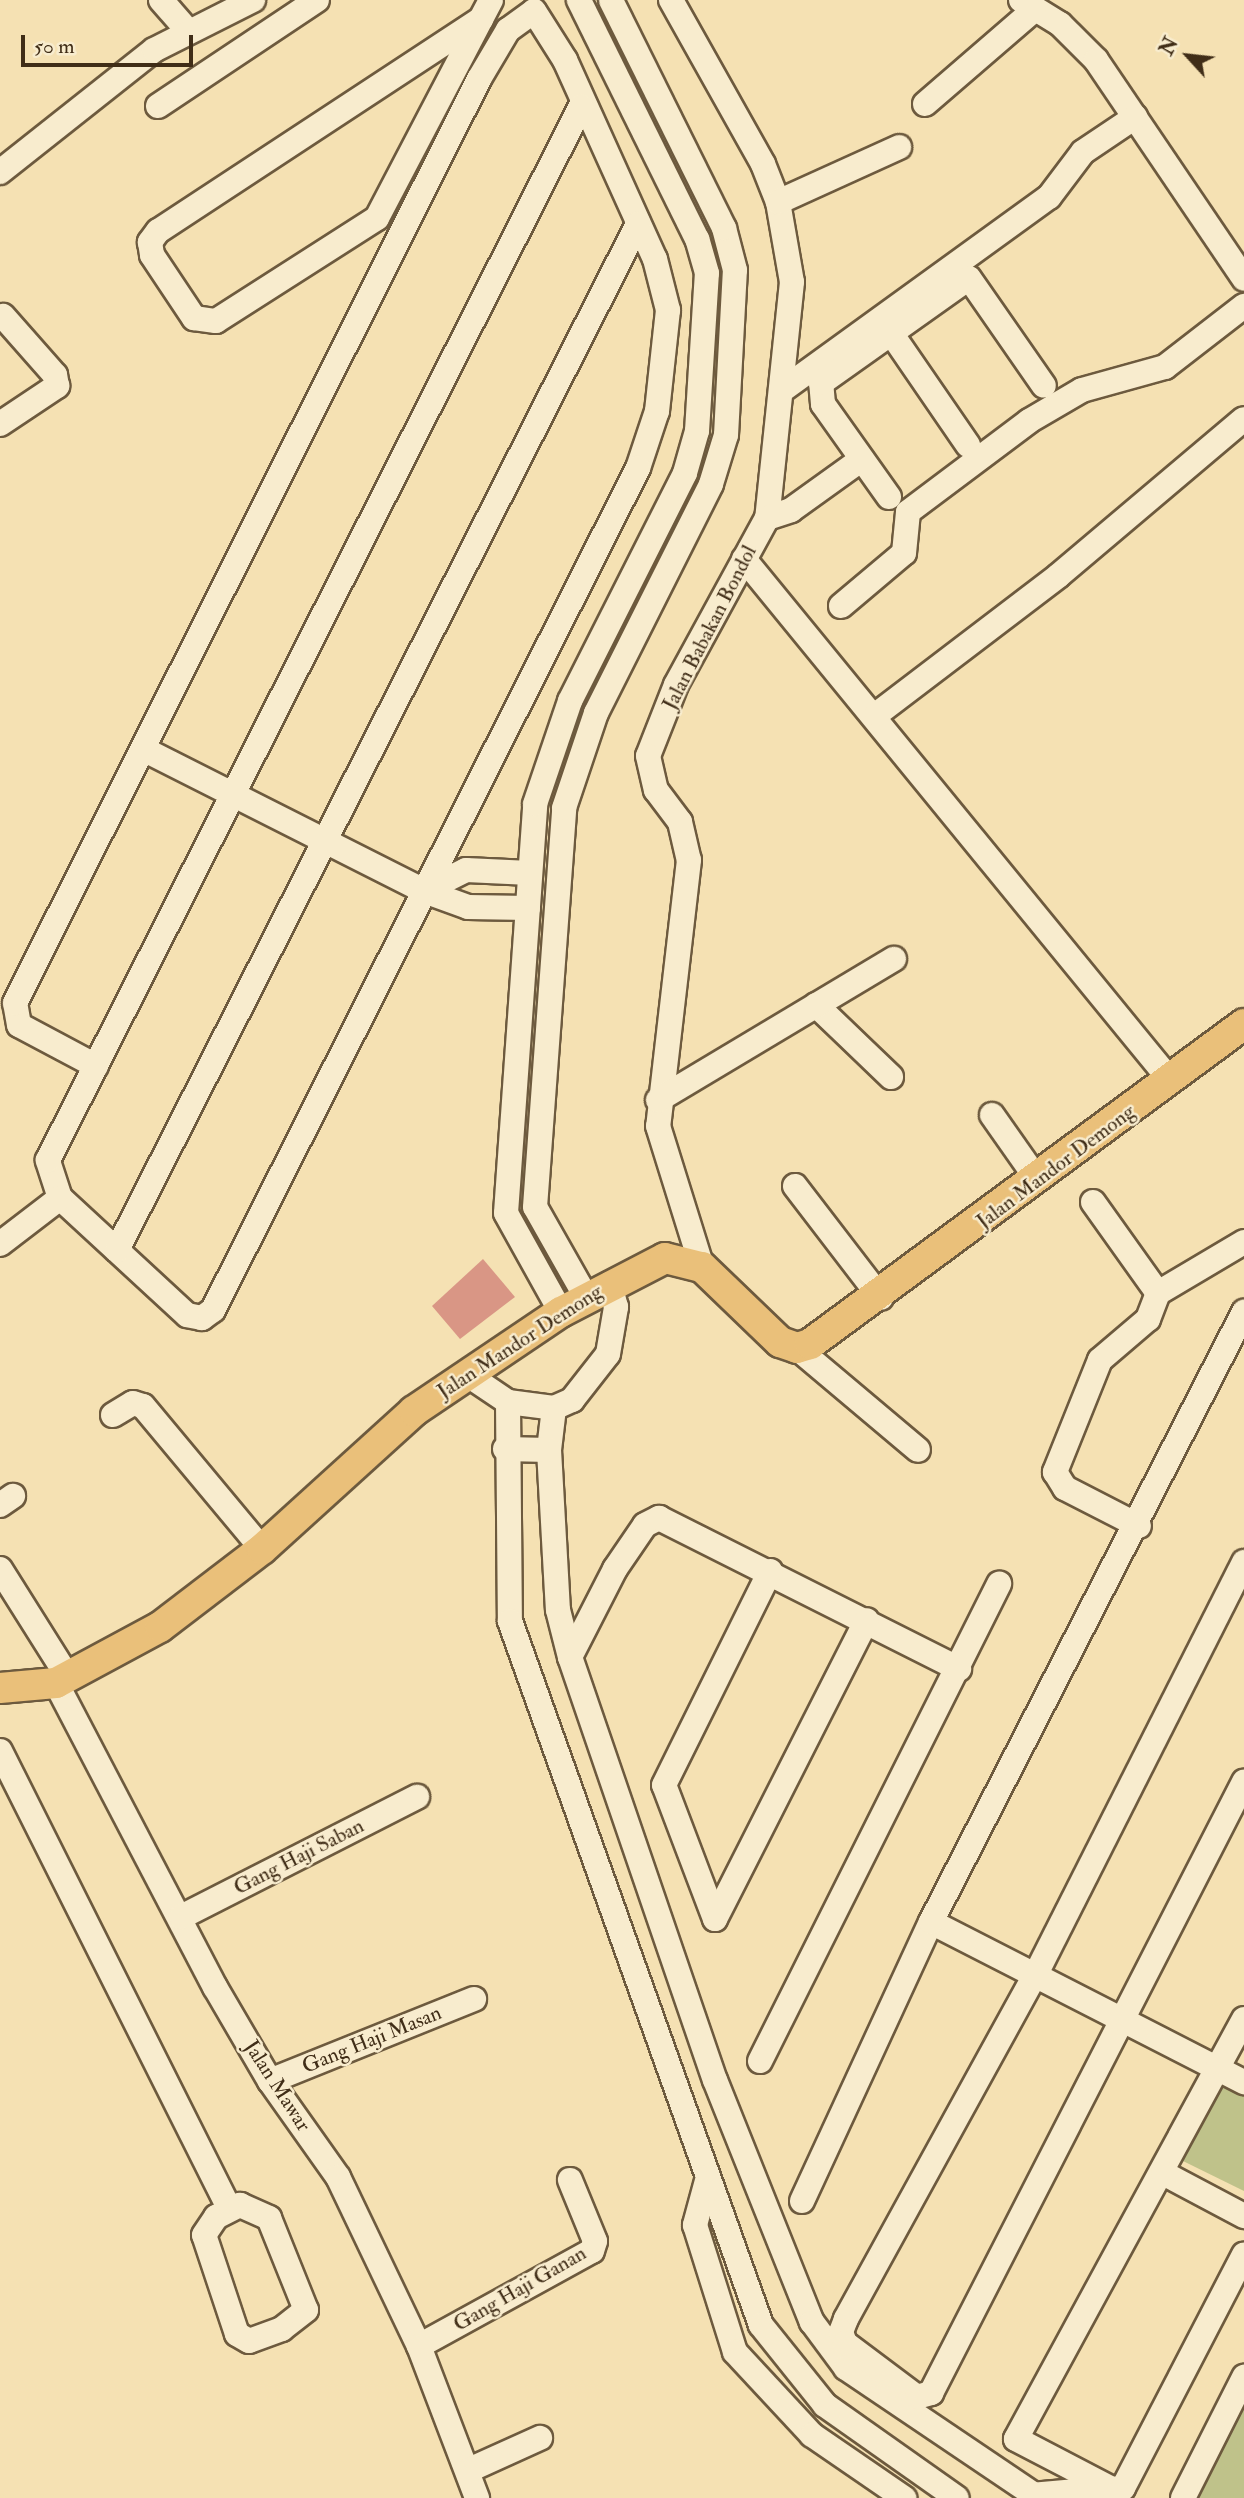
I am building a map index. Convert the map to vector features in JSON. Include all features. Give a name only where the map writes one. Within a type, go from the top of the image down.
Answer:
[{"type":"main road","name":"Jalan Mandor Demong","points":[[797,1348],[881,1297],[1244,1024]]},
{"type":"main road","name":"Jalan Mandor Demong","points":[[0,1688],[62,1680],[160,1627],[262,1549],[404,1420],[585,1298],[665,1258],[702,1267]]},
{"type":"main road","points":[[702,1267],[760,1329],[797,1348]]},
{"type":"street","points":[[161,0],[188,31]]},
{"type":"street","points":[[0,172],[117,76],[188,31],[253,0]]},
{"type":"street","points":[[158,106],[317,0]]},
{"type":"street","points":[[468,1375],[508,1402],[554,1408],[591,1381],[608,1354],[616,1307],[585,1298],[506,1213],[530,873],[547,754],[685,474],[697,430],[707,273],[689,222],[579,0]]},
{"type":"street","points":[[585,1298],[535,1207],[564,808],[596,713],[711,484],[726,435],[735,270],[715,209],[611,0]]},
{"type":"street","name":"Jalan Babakan Bondol","points":[[671,0],[736,107],[778,202],[792,282],[785,388],[767,518],[676,685],[648,756],[656,790],[680,822],[689,860],[658,1100],[664,1155],[702,1267]]},
{"type":"street","points":[[96,1066],[19,1025],[15,1003],[492,53],[508,30],[532,5],[565,60],[581,106],[638,224],[668,310],[657,411],[638,468],[213,1310],[202,1318],[187,1315],[60,1198],[48,1160],[96,1066],[581,106]]},
{"type":"street","points":[[925,104],[1028,5],[1071,33],[1135,117],[1244,279]]},
{"type":"street","points":[[486,10],[377,218],[204,324],[180,297],[150,242],[486,10]]},
{"type":"street","points":[[785,388],[1049,197],[1083,152],[1135,117]]},
{"type":"street","points":[[778,202],[899,147]]},
{"type":"street","points":[[689,222],[715,209]]},
{"type":"street","points":[[377,218],[402,232]]},
{"type":"street","points":[[117,1250],[638,224]]},
{"type":"street","points":[[889,497],[823,404],[821,383],[969,278],[1044,386]]},
{"type":"street","points":[[841,606],[904,553],[908,512],[1030,421],[1082,390],[1172,364],[1244,306]]},
{"type":"street","points":[[0,424],[57,386],[55,375],[3,316]]},
{"type":"street","points":[[891,333],[968,445]]},
{"type":"street","points":[[877,714],[1058,576],[1244,419]]},
{"type":"street","points":[[767,518],[791,510],[862,459]]},
{"type":"street","points":[[744,559],[877,714],[1171,1081]]},
{"type":"street","points":[[635,571],[661,584]]},
{"type":"street","points":[[143,749],[424,891],[468,906],[528,908]]},
{"type":"street","points":[[424,891],[466,870],[530,873]]},
{"type":"street","points":[[658,1100],[894,958]]},
{"type":"street","points":[[817,1005],[891,1077]]},
{"type":"street","points":[[992,1115],[1037,1179]]},
{"type":"street","points":[[795,1186],[881,1297]]},
{"type":"street","points":[[0,1244],[60,1198]]},
{"type":"street","points":[[1093,1202],[1158,1293]]},
{"type":"street","points":[[1139,1526],[1065,1488],[1054,1462],[1100,1360],[1147,1319],[1158,1293],[1244,1241]]},
{"type":"street","points":[[802,2201],[931,1922],[1139,1526],[1244,1312]]},
{"type":"street","points":[[797,1348],[918,1450]]},
{"type":"street","points":[[508,1402],[505,1449],[510,1621],[761,2325],[795,2374],[825,2405],[957,2498]]},
{"type":"street","points":[[113,1415],[133,1403],[143,1406],[262,1549]]},
{"type":"street","points":[[554,1408],[549,1450],[558,1609],[570,1657],[715,2081],[812,2322],[846,2368],[1035,2496],[1088,2490],[1112,2498]]},
{"type":"street","points":[[505,1449],[549,1450]]},
{"type":"street","points":[[570,1657],[615,1569],[650,1519],[770,1570],[959,1669]]},
{"type":"street","points":[[1244,1562],[1035,1975],[841,2332],[845,2343],[917,2397],[931,2393],[1244,1782]]},
{"type":"street","name":"Jalan Mawar","points":[[0,1569],[62,1680],[181,1917],[270,2081],[338,2177],[419,2346],[469,2470],[477,2498]]},
{"type":"street","points":[[770,1570],[664,1786],[715,1919],[867,1620]]},
{"type":"street","points":[[760,2061],[959,1669],[999,1584]]},
{"type":"street","points":[[0,1751],[229,2208]]},
{"type":"street","name":"Gang Haji Saban","points":[[181,1917],[417,1797]]},
{"type":"street","points":[[931,1922],[1244,2081]]},
{"type":"street","name":"Gang Haji Masan","points":[[270,2081],[474,2000]]},
{"type":"street","points":[[1244,2019],[1163,2174],[1016,2439],[1112,2489],[1123,2488],[1244,2255]]},
{"type":"street","points":[[1163,2174],[1244,2216]]},
{"type":"street","points":[[708,2177],[695,2225],[735,2352],[812,2435],[904,2498]]},
{"type":"street","name":"Gang Haji Ganan","points":[[419,2346],[592,2251],[595,2241],[570,2180]]},
{"type":"street","points":[[247,2206],[269,2218],[304,2300],[302,2316],[249,2341],[237,2334],[204,2235],[229,2208],[247,2206]]},
{"type":"street","points":[[1184,2498],[1244,2377]]},
{"type":"street","points":[[469,2470],[540,2438]]},
{"type":"green space","points":[[1224,2078],[1244,2088],[1244,2191],[1183,2161]]},
{"type":"green space","points":[[1244,2394],[1244,2498],[1192,2498]]},
{"type":"building","points":[[483,1259],[515,1297],[460,1339],[432,1306]]}]
